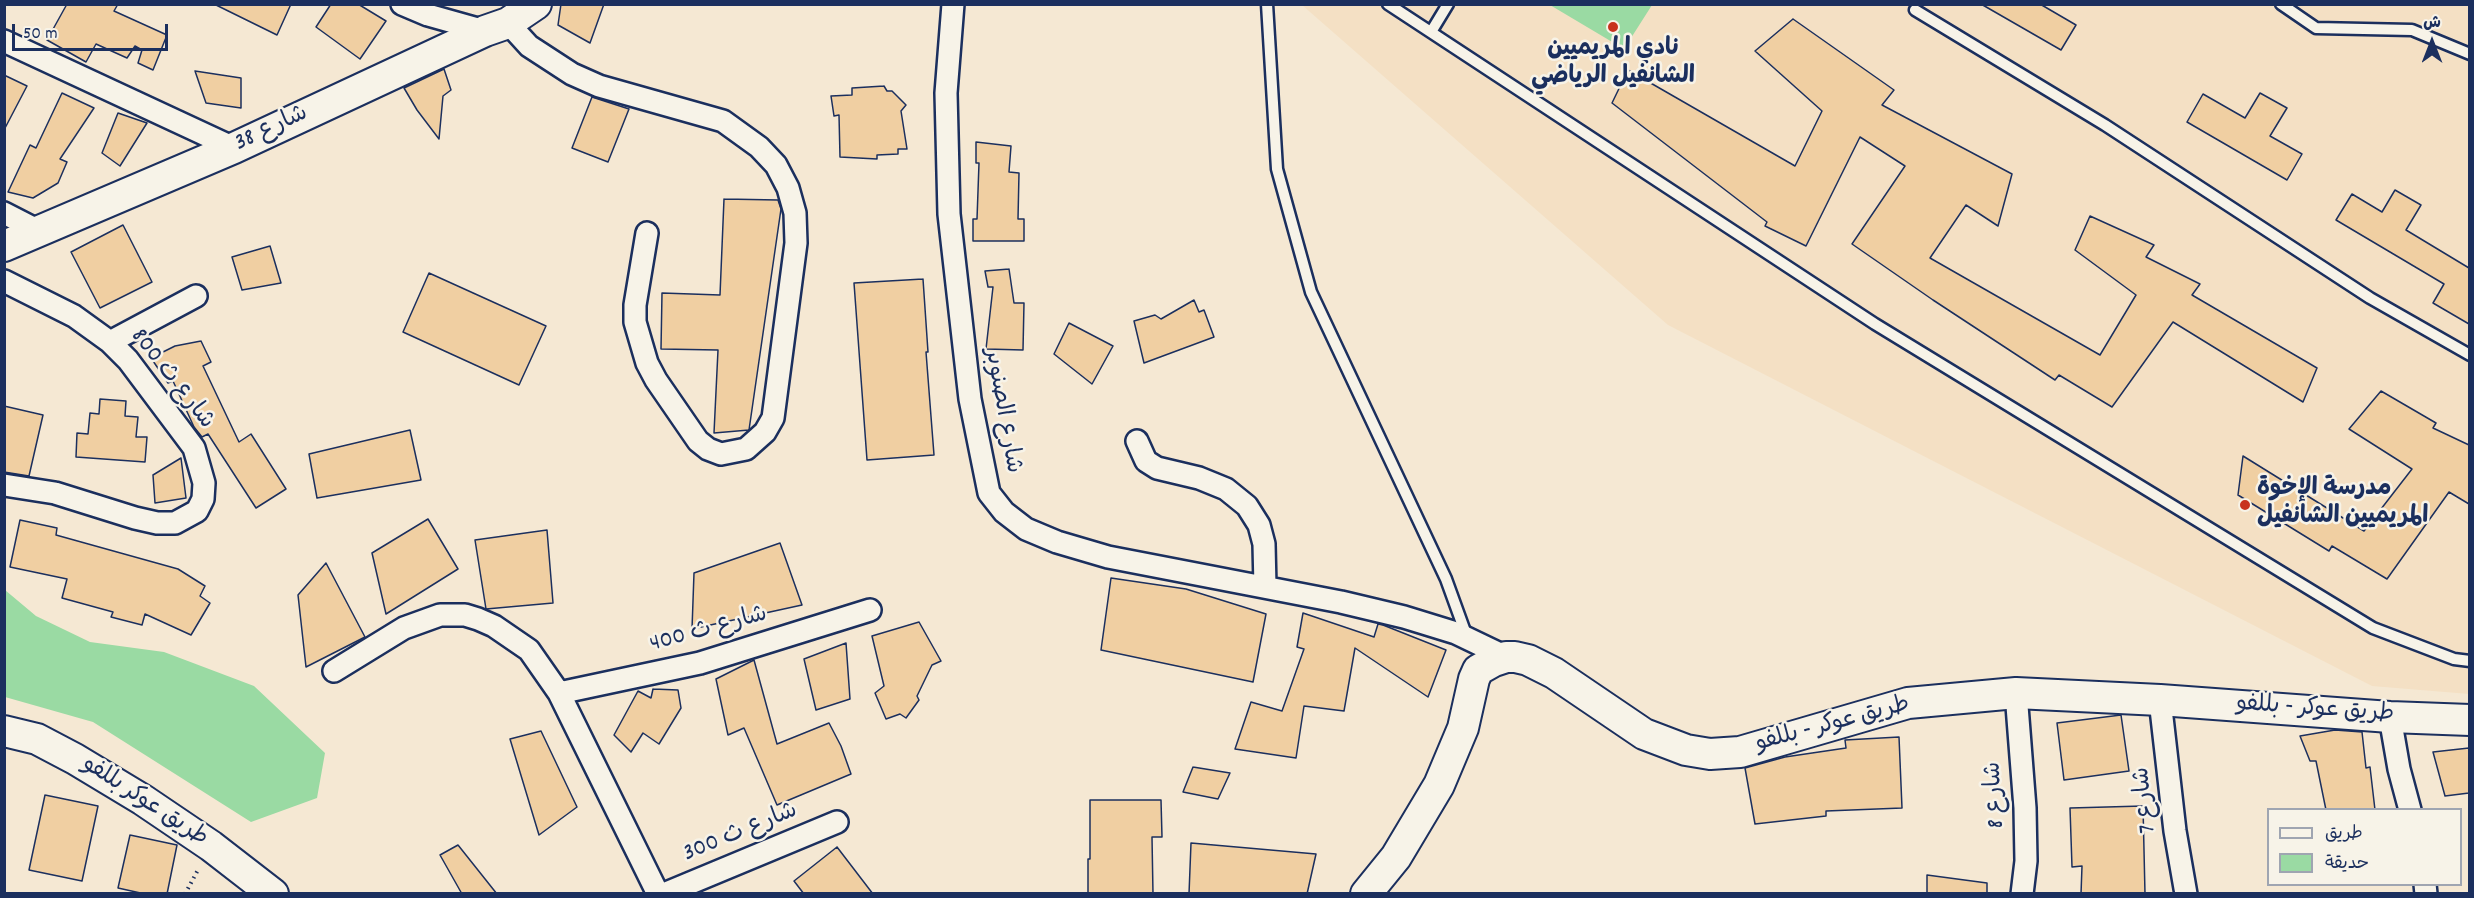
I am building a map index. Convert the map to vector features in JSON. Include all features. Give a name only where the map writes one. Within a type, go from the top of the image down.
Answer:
[{"type":"street","points":[[402,4],[428,15],[496,27],[572,74],[619,92],[723,121],[759,147],[776,165],[788,188],[795,213],[796,243],[773,418],[765,432],[746,449],[721,454],[708,449],[698,441],[656,380],[648,363],[635,322],[635,305],[648,233]]},
{"type":"street","name":"شارع 38","points":[[4,246],[234,148],[520,17],[536,4]]},
{"type":"street","name":"شارع الصنوبر","points":[[953,4],[946,93],[949,214],[970,399],[989,493],[1004,512],[1026,529],[1057,542],[1108,557],[1394,614],[1467,638],[1506,657]]},
{"type":"street","points":[[4,41],[234,148]]},
{"type":"street","points":[[4,213],[41,232]]},
{"type":"street","name":"شارع ث 800","points":[[4,281],[74,316],[110,342],[128,360],[194,448],[204,483],[203,499],[197,511],[176,523],[157,523],[55,493],[4,485]]},
{"type":"street","points":[[110,342],[196,296]]},
{"type":"street","points":[[1137,441],[1146,461],[1157,468],[1199,478],[1226,489],[1247,506],[1259,525],[1264,544],[1265,587]]},
{"type":"street","name":"شارع ث 400","points":[[559,693],[700,663],[870,610]]},
{"type":"street","points":[[334,671],[404,628],[440,615],[465,615],[494,626],[529,650],[559,693],[658,894]]},
{"type":"street","points":[[1366,894],[1396,857],[1439,785],[1455,750],[1478,670],[1506,657]]},
{"type":"street","name":"طريق عوكر - بللفو","points":[[1506,657],[1528,660],[1554,673],[1644,734],[1686,750],[1710,754],[1740,752],[1908,704],[2016,693],[2469,720]]},
{"type":"street","name":"شارع 8","points":[[2016,693],[2025,807],[2026,861],[2022,894]]},
{"type":"street","name":"شارع 7","points":[[2160,700],[2175,831],[2186,894]]},
{"type":"street","points":[[2390,717],[2399,769],[2409,808]]},
{"type":"street","name":"طريق عوكر بللفو","points":[[4,731],[37,739],[143,800],[273,894]]},
{"type":"street","name":"شارع ث 300","points":[[664,894],[837,822]]},
{"type":"lane","points":[[1267,4],[1276,169],[1311,292],[1446,579],[1467,638]]},
{"type":"lane","points":[[1388,4],[1875,324],[2373,628],[2454,659],[2469,661]]},
{"type":"lane","points":[[1431,32],[1448,4]]},
{"type":"lane","points":[[2281,4],[2316,28],[2412,30],[2469,54]]},
{"type":"lane","points":[[1915,10],[2105,125],[2370,298],[2469,355]]},
{"type":"shaded area","name":"مدرسة الإخوة المريميين الشانفيل","points":[[1302,5],[2469,5],[2469,694],[2372,686],[1668,325]]},
{"type":"green space","name":"نادي المريميين الشانفيل الرياضي","points":[[1550,5],[1652,5],[1624,49]]},
{"type":"green space","points":[[5,590],[36,616],[90,642],[164,652],[254,686],[325,753],[317,798],[251,822],[93,722],[5,697]]},
{"type":"building","points":[[67,4],[118,4],[114,11],[167,35],[153,70],[138,63],[142,50],[135,46],[127,58],[96,44],[86,62],[47,40]]},
{"type":"building","points":[[214,4],[291,4],[277,35]]},
{"type":"building","points":[[331,4],[358,4],[386,21],[360,59],[316,27]]},
{"type":"building","points":[[561,4],[604,4],[590,43],[558,25]]},
{"type":"building","points":[[1981,4],[2040,4],[2076,25],[2061,50]]},
{"type":"building","points":[[1793,19],[1894,90],[1882,105],[2012,174],[1998,226],[1966,205],[1930,258],[2100,355],[2136,295],[2075,250],[2090,216],[2154,245],[2146,257],[2200,284],[2192,295],[2317,368],[2303,402],[2173,322],[2112,407],[2059,375],[2055,380],[1852,244],[1905,166],[1860,137],[1806,246],[1765,226],[1767,222],[1612,103],[1628,70],[1795,166],[1822,111],[1755,51]]},
{"type":"building","points":[[444,69],[451,90],[443,96],[439,139],[404,88]]},
{"type":"building","points":[[195,71],[241,78],[241,108],[206,103]]},
{"type":"building","points":[[4,75],[27,86],[4,130]]},
{"type":"building","points":[[884,86],[887,91],[892,91],[906,105],[901,111],[907,149],[898,149],[898,154],[877,155],[877,159],[840,157],[839,115],[834,116],[831,96],[852,95],[852,88]]},
{"type":"building","points":[[62,93],[94,108],[60,159],[67,162],[58,183],[33,198],[8,192],[30,145],[36,148]]},
{"type":"building","points":[[2260,93],[2287,108],[2270,136],[2302,154],[2287,180],[2187,122],[2203,94],[2245,118]]},
{"type":"building","points":[[592,97],[629,109],[608,162],[572,148]]},
{"type":"building","points":[[118,113],[147,123],[120,166],[102,153]]},
{"type":"building","points":[[976,142],[1011,146],[1009,172],[1019,173],[1018,219],[1024,219],[1024,241],[973,241],[973,219],[977,219],[979,163],[976,163]]},
{"type":"building","points":[[2395,190],[2421,205],[2406,230],[2469,268],[2469,324],[2433,303],[2444,284],[2336,220],[2352,194],[2382,212]]},
{"type":"building","points":[[724,199],[778,200],[781,209],[749,430],[714,433],[718,350],[661,349],[662,293],[720,295]]},
{"type":"building","points":[[123,225],[152,282],[100,308],[71,252]]},
{"type":"building","points":[[270,246],[281,283],[242,290],[232,257]]},
{"type":"building","points":[[1009,269],[1014,303],[1024,303],[1023,350],[986,349],[993,287],[988,287],[985,271]]},
{"type":"building","points":[[429,273],[546,326],[519,385],[403,332]]},
{"type":"building","points":[[923,279],[934,455],[867,460],[854,283]]},
{"type":"building","points":[[1194,300],[1199,312],[1204,310],[1214,337],[1144,363],[1134,321],[1155,315],[1161,319]]},
{"type":"building","points":[[1069,323],[1113,346],[1092,384],[1054,354]]},
{"type":"building","points":[[201,341],[211,362],[203,366],[239,442],[251,434],[286,489],[256,508],[208,434],[202,437],[194,427],[173,381],[168,383],[151,358],[175,346]]},
{"type":"building","points":[[2381,391],[2436,423],[2433,428],[2469,445],[2469,504],[2449,492],[2387,579],[2332,546],[2329,551],[2238,495],[2243,456],[2364,531],[2412,469],[2349,429]]},
{"type":"building","points":[[100,399],[126,401],[125,416],[138,417],[136,437],[147,437],[145,462],[76,457],[77,433],[88,434],[90,413],[99,414]]},
{"type":"building","points":[[4,406],[43,415],[29,476],[4,472]]},
{"type":"building","points":[[410,430],[421,480],[317,498],[309,454]]},
{"type":"building","points":[[181,458],[186,498],[155,503],[153,475]]},
{"type":"building","points":[[428,519],[458,569],[386,614],[372,553]]},
{"type":"building","points":[[20,520],[57,528],[56,535],[178,569],[205,586],[200,596],[210,603],[191,635],[145,614],[142,625],[111,617],[113,612],[62,598],[67,579],[10,567]]},
{"type":"building","points":[[547,530],[553,603],[486,609],[475,540]]},
{"type":"building","points":[[780,543],[802,605],[692,629],[694,573]]},
{"type":"building","points":[[326,563],[365,637],[306,667],[298,595]]},
{"type":"building","points":[[1111,578],[1186,589],[1266,614],[1253,682],[1101,650]]},
{"type":"building","points":[[1303,613],[1374,637],[1378,624],[1383,625],[1446,650],[1428,697],[1355,648],[1344,711],[1304,706],[1296,758],[1235,749],[1251,702],[1282,711],[1304,649],[1297,647]]},
{"type":"building","points":[[919,622],[941,661],[932,665],[917,696],[919,700],[906,718],[900,714],[886,719],[875,693],[884,686],[872,636]]},
{"type":"building","points":[[846,643],[850,699],[816,710],[804,659]]},
{"type":"building","points":[[754,660],[777,744],[829,723],[841,746],[851,774],[777,805],[744,728],[728,735],[716,679]]},
{"type":"building","points":[[653,689],[678,690],[681,708],[659,744],[643,733],[631,752],[614,735],[638,691],[651,698]]},
{"type":"building","points":[[2121,715],[2129,771],[2064,780],[2057,723]]},
{"type":"building","points":[[2335,730],[2362,732],[2366,768],[2370,767],[2375,808],[2326,808],[2316,761],[2310,761],[2300,736]]},
{"type":"building","points":[[541,731],[577,807],[539,835],[510,739]]},
{"type":"building","points":[[1899,737],[1902,808],[1826,811],[1826,816],[1755,824],[1745,768],[1785,757],[1846,748],[1845,740]]},
{"type":"building","points":[[2469,748],[2469,793],[2445,796],[2433,752]]},
{"type":"building","points":[[1193,767],[1230,773],[1218,799],[1183,792]]},
{"type":"building","points":[[45,795],[98,806],[82,881],[29,870]]},
{"type":"building","points":[[1090,800],[1161,800],[1162,837],[1152,837],[1153,894],[1088,894]]},
{"type":"building","points":[[2143,806],[2145,894],[2081,894],[2082,866],[2072,867],[2070,808]]},
{"type":"building","points":[[130,835],[177,845],[167,894],[145,894],[118,888]]},
{"type":"building","points":[[1191,843],[1316,854],[1307,894],[1189,894]]},
{"type":"building","points":[[458,845],[497,894],[462,894],[440,855]]},
{"type":"building","points":[[837,847],[873,894],[804,894],[794,881]]},
{"type":"building","points":[[1927,875],[1987,883],[1987,894],[1927,894]]},
{"type":"place","name":"نادي المريميين الشانفيل الرياضي","points":[[1613,27]]},
{"type":"place","name":"مدرسة الإخوة المريميين الشانفيل","points":[[2245,505]]}]
